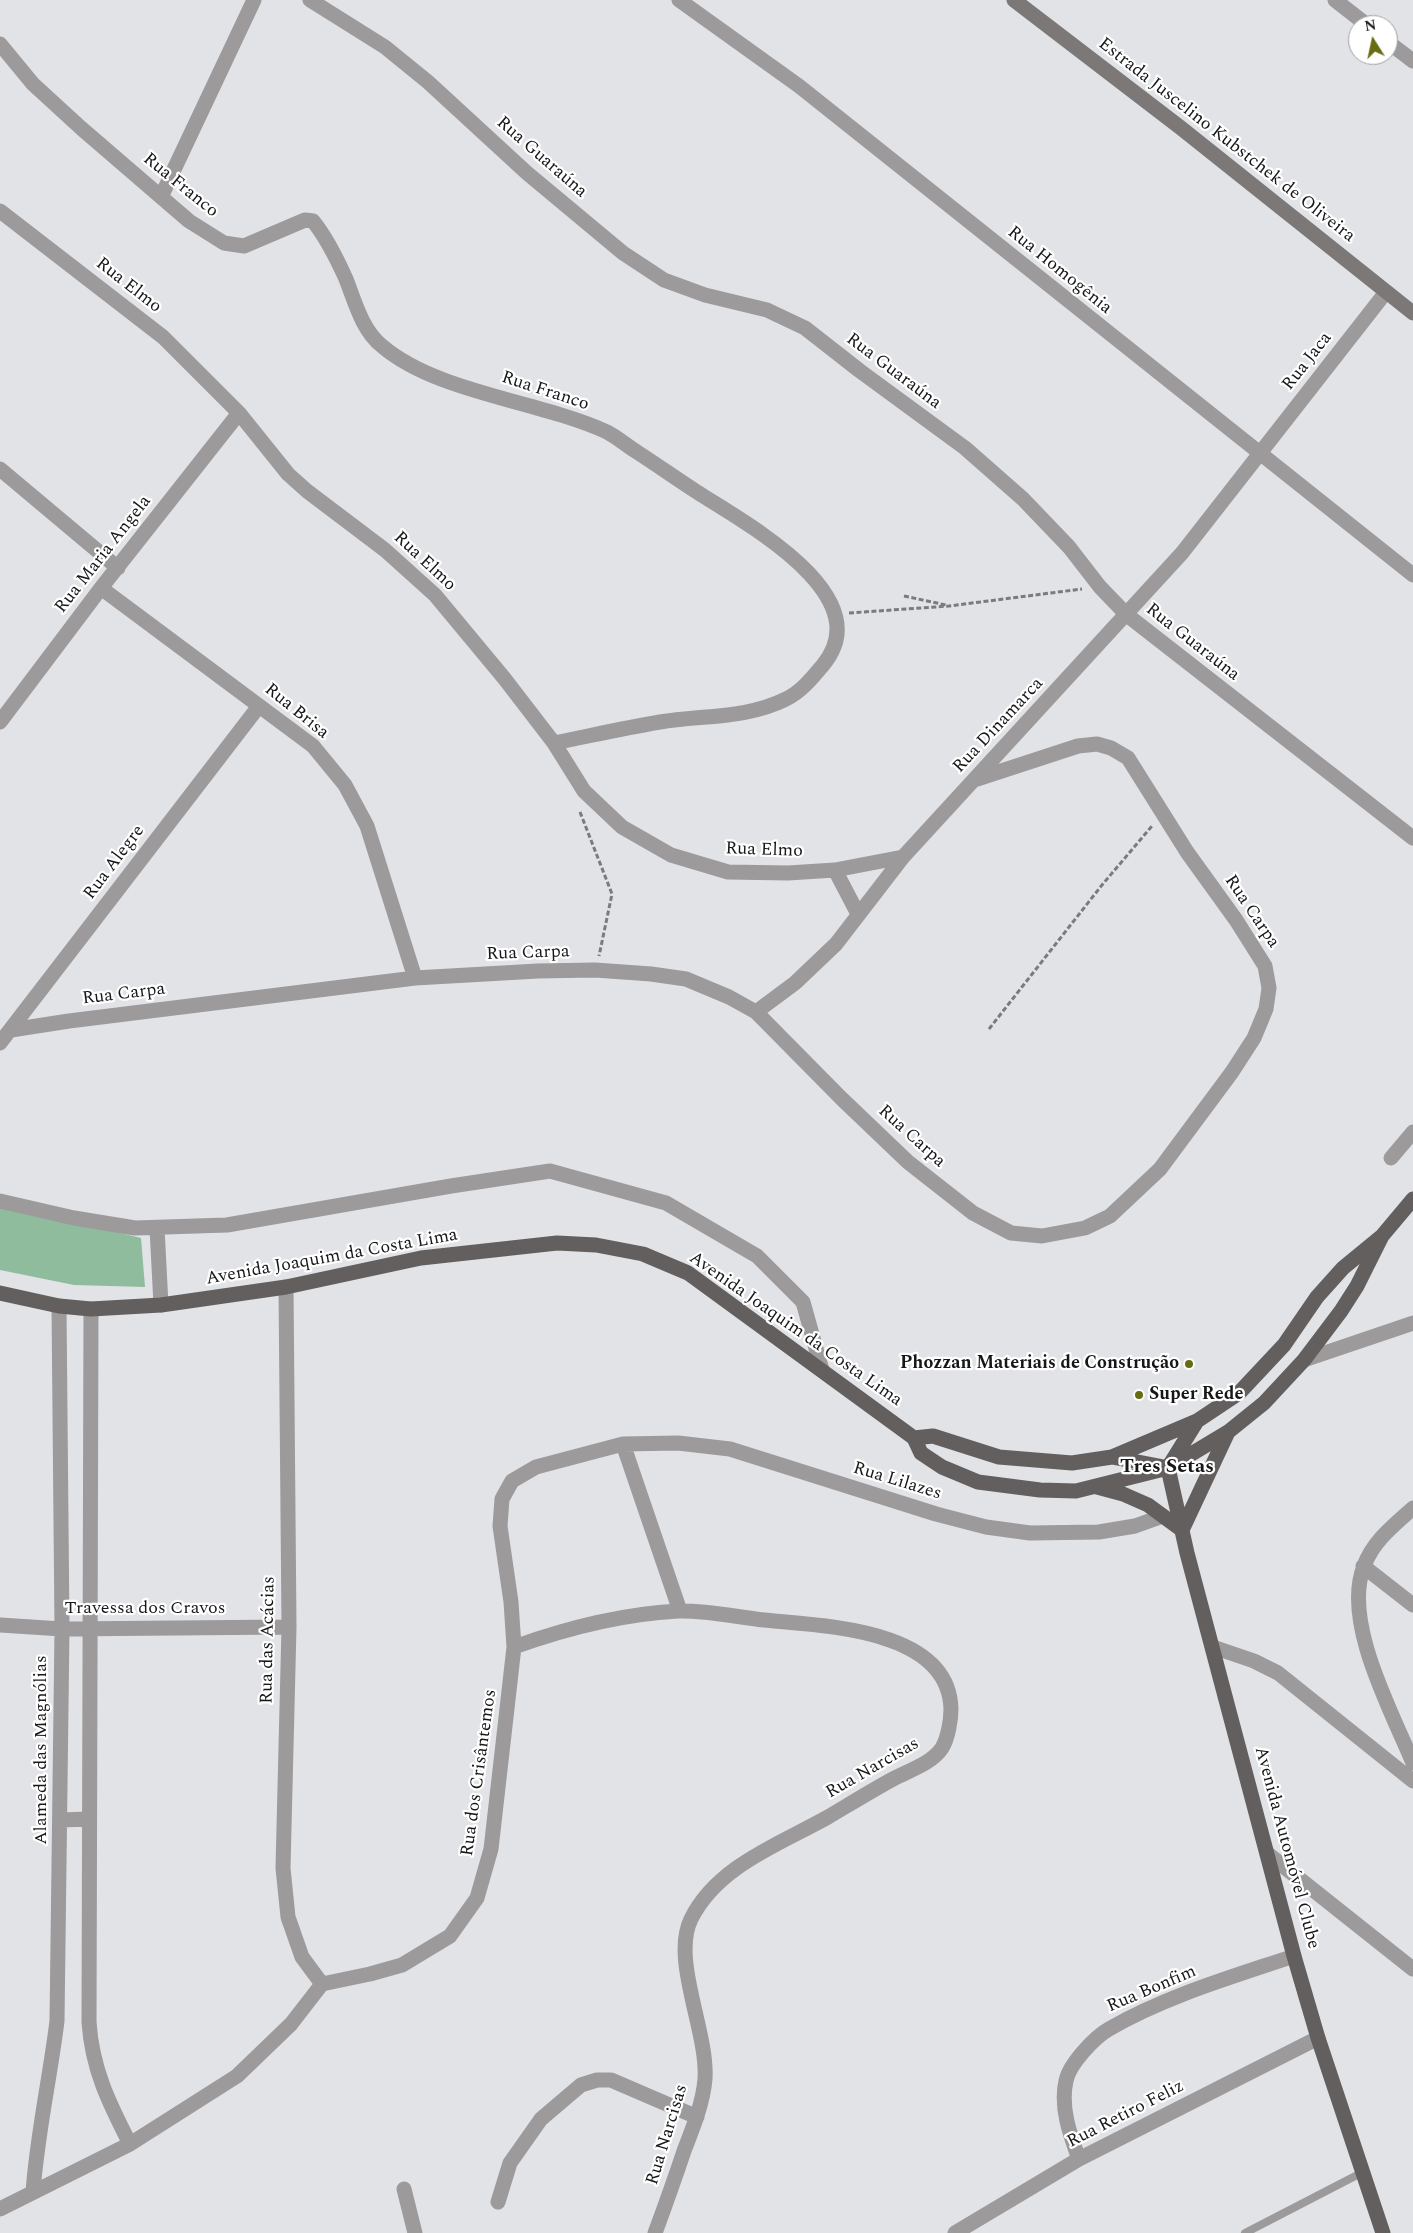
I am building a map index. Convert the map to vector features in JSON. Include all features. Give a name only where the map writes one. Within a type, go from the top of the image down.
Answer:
[{"type":"main road","name":"Avenida Joaquim da Costa Lima","points":[[914,1438],[933,1436],[962,1443],[999,1457],[1072,1464],[1112,1457],[1197,1421],[1239,1393],[1284,1345],[1317,1297],[1343,1268],[1382,1236],[1413,1199]]},
{"type":"main road","name":"Avenida Joaquim da Costa Lima","points":[[0,1293],[59,1306],[91,1309],[161,1305],[286,1287],[421,1258],[557,1243],[596,1245],[643,1254],[688,1273],[914,1438],[921,1453],[942,1467],[978,1482],[1040,1490],[1076,1491],[1168,1468],[1228,1432],[1264,1403],[1304,1360],[1342,1311],[1358,1286],[1382,1236]]},
{"type":"main road","points":[[1112,1457],[1168,1468],[1197,1421]]},
{"type":"main road","points":[[1096,1487],[1124,1494],[1148,1505],[1182,1530],[1228,1432]]},
{"type":"main road","name":"Avenida Automóvel Clube","points":[[1168,1468],[1182,1530],[1294,1956],[1318,2038],[1383,2233]]},
{"type":"street","points":[[161,197],[254,0]]},
{"type":"street","name":"Rua Guaraúna","points":[[310,0],[392,53],[428,82],[527,173],[623,253],[664,280],[706,295],[767,310],[805,328],[860,372],[965,448],[1023,499],[1069,548],[1100,587],[1127,615],[1413,838]]},
{"type":"street","name":"Rua Homogênia","points":[[679,0],[799,86],[1413,575]]},
{"type":"street","name":"Estrada Juscelino Kubstchek de Oliveira","points":[[1014,0],[1182,128],[1413,313]]},
{"type":"street","points":[[1335,0],[1354,15]]},
{"type":"street","name":"Rua Franco","points":[[0,44],[33,84],[189,221],[224,243],[239,246],[244,246],[305,220],[313,221],[321,231],[345,277],[363,321],[381,346],[410,365],[455,384],[546,409],[608,433],[769,539],[809,572],[827,596],[836,614],[837,636],[830,656],[811,679],[788,699],[747,713],[661,722],[554,743]]},
{"type":"street","points":[[1398,50],[1413,62]]},
{"type":"street","name":"Rua Elmo","points":[[0,211],[163,337],[240,414],[288,474],[307,492],[385,550],[435,596],[504,678],[554,743],[584,791],[622,827],[671,855],[728,872],[788,873],[835,870],[903,857]]},
{"type":"street","name":"Rua Jaca","points":[[1260,455],[1386,292]]},
{"type":"street","name":"Rua Maria Angela","points":[[1,720],[101,588],[240,414]]},
{"type":"street","name":"Rua Dinamarca","points":[[756,1012],[795,983],[836,944],[903,857],[1127,615],[1182,553],[1260,455]]},
{"type":"street","points":[[0,469],[118,568]]},
{"type":"street","name":"Rua Brisa","points":[[101,588],[313,746],[345,785],[367,826],[415,978]]},
{"type":"street","name":"Rua Alegre","points":[[0,1043],[259,706]]},
{"type":"street","name":"Rua Carpa","points":[[11,1030],[69,1021],[415,978],[538,971],[595,970],[652,974],[686,979],[729,997],[756,1012],[842,1099],[908,1162],[973,1212],[1011,1233],[1042,1236],[1085,1228],[1110,1216],[1160,1169],[1227,1079],[1254,1038],[1266,1010],[1269,988],[1265,966],[1236,920],[1162,814],[1146,784],[1128,758],[1111,748],[1097,744],[1078,746],[977,779]]},
{"type":"street","points":[[835,870],[858,914]]},
{"type":"street","points":[[1391,1158],[1413,1132]]},
{"type":"street","points":[[0,1200],[74,1218],[135,1228],[227,1226],[451,1186],[550,1171],[666,1203],[757,1256],[803,1302],[822,1370]]},
{"type":"street","points":[[157,1228],[161,1305]]},
{"type":"street","name":"Rua das Acácias","points":[[286,1287],[289,1627],[283,1868],[288,1916],[302,1957],[322,1984]]},
{"type":"street","name":"Alameda das Magnólias","points":[[33,2192],[42,2112],[51,2068],[56,2021],[61,1820],[62,1629],[59,1306]]},
{"type":"street","points":[[91,1309],[90,2046],[103,2089],[130,2144]]},
{"type":"street","points":[[1304,1360],[1413,1322]]},
{"type":"street","name":"Rua Lilazes","points":[[514,1647],[511,1602],[500,1526],[502,1499],[512,1481],[536,1467],[623,1444],[678,1443],[730,1449],[927,1511],[986,1527],[1030,1533],[1099,1532],[1135,1526],[1162,1516]]},
{"type":"street","points":[[623,1444],[680,1611]]},
{"type":"street","points":[[1413,1508],[1381,1536],[1364,1566],[1357,1600],[1362,1636],[1413,1762]]},
{"type":"street","points":[[1364,1566],[1413,1605]]},
{"type":"street","name":"Rua Narcisas","points":[[514,1647],[565,1629],[588,1624],[680,1611],[854,1630],[906,1646],[931,1663],[945,1682],[951,1708],[947,1739],[941,1750],[926,1763],[895,1778],[746,1861],[704,1896],[689,1922],[685,1947],[687,1975],[699,2020],[705,2077],[697,2117],[655,2233]]},
{"type":"street","name":"Travessa dos Cravos","points":[[0,1625],[62,1629],[289,1627]]},
{"type":"street","name":"Rua dos Crisântemos","points":[[322,1984],[402,1965],[450,1936],[478,1898],[491,1849],[514,1647]]},
{"type":"street","points":[[1213,1647],[1254,1661],[1278,1673],[1413,1781]]},
{"type":"street","points":[[61,1820],[89,1819]]},
{"type":"street","points":[[1268,1854],[1413,1969]]},
{"type":"street","name":"Rua Bonfim","points":[[1079,2159],[1070,2134],[1066,2112],[1066,2080],[1077,2059],[1089,2047],[1108,2030],[1160,2005],[1228,1978],[1294,1956]]},
{"type":"street","points":[[0,2209],[130,2144],[237,2076],[291,2024],[322,1984]]},
{"type":"street","name":"Rua Retiro Feliz","points":[[955,2233],[1079,2159],[1318,2038]]},
{"type":"street","points":[[498,2202],[510,2163],[536,2126],[541,2119],[581,2085],[597,2080],[611,2080],[697,2117]]},
{"type":"street","points":[[404,2189],[414,2233]]},
{"type":"lane","points":[[1245,2233],[1363,2172]]},
{"type":"path","points":[[836,614],[949,606],[1100,587]]},
{"type":"path","points":[[904,596],[949,606]]},
{"type":"path","points":[[578,806],[612,894],[595,970]]},
{"type":"path","points":[[989,1029],[1102,885],[1162,814]]},
{"type":"green space","points":[[0,1203],[141,1238],[145,1287],[74,1285],[0,1270]]},
{"type":"place","name":"Phozzan Materiais de Construção","points":[[1189,1364]]},
{"type":"place","name":"Super Rede","points":[[1139,1395]]},
{"type":"district","name":"Tres Setas","points":[[1167,1468]]}]
